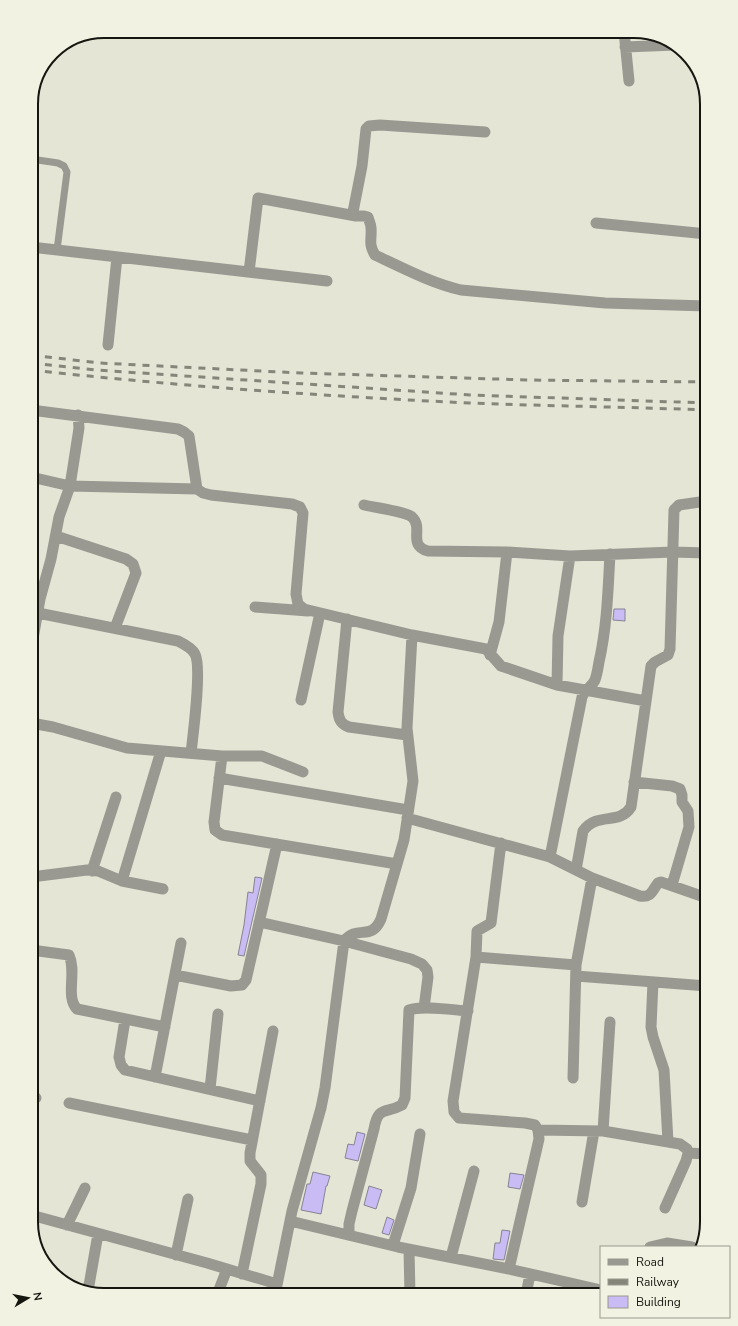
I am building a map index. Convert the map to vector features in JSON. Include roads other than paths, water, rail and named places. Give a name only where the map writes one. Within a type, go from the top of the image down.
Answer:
[{"type":"street","points":[[625,38],[629,81]]},
{"type":"street","points":[[626,47],[664,45]]},
{"type":"street","points":[[356,216],[353,212],[362,166],[365,133],[369,126],[380,125],[486,132]]},
{"type":"street","points":[[249,272],[258,198],[356,216],[364,216],[368,218],[371,227],[370,242],[371,249],[375,255],[444,286],[461,290],[605,303],[700,306]]},
{"type":"street","points":[[596,223],[700,233]]},
{"type":"street","points":[[38,248],[328,281]]},
{"type":"street","points":[[108,345],[117,257]]},
{"type":"street","points":[[38,411],[178,429],[189,436],[197,489]]},
{"type":"street","points":[[38,607],[56,536],[59,517],[70,486],[79,428],[78,415]]},
{"type":"street","points":[[38,479],[70,486],[197,489],[203,493],[211,495],[292,504],[300,507],[303,513],[296,594],[298,604],[304,609],[412,635],[480,647],[486,649],[501,666],[557,685],[646,702]]},
{"type":"street","points":[[576,870],[583,831],[592,822],[619,817],[627,813],[631,807],[651,666],[668,655],[670,649],[673,552],[672,520],[674,510],[679,505],[700,502]]},
{"type":"street","points":[[364,505],[405,514],[412,517],[416,524],[418,544],[422,549],[428,551],[507,552],[570,556],[673,552],[700,554]]},
{"type":"street","points":[[56,536],[126,559],[132,564],[136,573],[115,628]]},
{"type":"street","points":[[490,655],[499,622],[507,552]]},
{"type":"street","points":[[550,857],[582,697],[586,690],[595,681],[603,646],[610,554]]},
{"type":"street","points":[[557,685],[558,636],[570,556]]},
{"type":"street","points":[[255,608],[316,612]]},
{"type":"street","points":[[301,700],[316,612]]},
{"type":"street","points":[[38,619],[115,628],[178,641],[187,646],[195,653],[198,662],[191,753]]},
{"type":"street","points":[[347,619],[338,712],[339,719],[343,724],[349,726],[408,735]]},
{"type":"street","points":[[276,1288],[290,1221],[321,1108],[325,1088],[344,941],[351,934],[373,931],[378,926],[404,840],[413,781],[408,735],[412,635]]},
{"type":"street","points":[[38,724],[53,727],[127,748],[222,756],[262,756],[303,772]]},
{"type":"street","points":[[122,881],[161,751]]},
{"type":"street","points":[[222,756],[214,822],[215,830],[222,835],[397,864]]},
{"type":"street","points":[[219,778],[408,814],[501,844],[550,857],[592,878],[646,897],[649,896],[658,883],[672,885],[700,895]]},
{"type":"street","points":[[634,782],[672,786],[680,789],[682,802],[688,811],[689,827],[672,885]]},
{"type":"street","points":[[92,871],[116,796]]},
{"type":"street","points":[[175,975],[231,986],[242,985],[246,980],[277,844]]},
{"type":"street","points":[[501,844],[491,922],[477,931],[476,957],[453,1101],[454,1112],[459,1118],[530,1124],[535,1125],[538,1130],[539,1139],[509,1269]]},
{"type":"street","points":[[38,876],[87,870],[98,871],[122,881],[163,889]]},
{"type":"street","points":[[573,1078],[576,971],[592,878]]},
{"type":"street","points":[[259,922],[344,941],[411,959],[422,964],[427,970],[428,977],[424,1008]]},
{"type":"street","points":[[155,1077],[181,943]]},
{"type":"street","points":[[38,951],[69,955],[72,960],[73,969],[73,1005],[77,1009],[165,1027]]},
{"type":"street","points":[[476,957],[653,982],[700,985]]},
{"type":"street","points":[[653,982],[651,1027],[664,1070],[668,1142]]},
{"type":"street","points":[[349,1235],[349,1224],[352,1211],[376,1119],[380,1113],[388,1109],[396,1109],[402,1106],[405,1098],[409,1010],[424,1008],[468,1011]]},
{"type":"street","points":[[210,1089],[218,1014]]},
{"type":"street","points":[[125,1020],[119,1057],[121,1066],[125,1070],[260,1101]]},
{"type":"street","points":[[582,1202],[598,1131],[610,1022]]},
{"type":"street","points":[[242,1274],[261,1184],[261,1175],[250,1161],[250,1153],[273,1031]]},
{"type":"street","points":[[69,1102],[252,1140]]},
{"type":"street","points":[[538,1130],[598,1131],[680,1144],[687,1149],[688,1153],[686,1161],[665,1208]]},
{"type":"street","points":[[393,1245],[411,1188],[420,1134]]},
{"type":"street","points":[[688,1153],[700,1154]]},
{"type":"street","points":[[451,1257],[474,1171]]},
{"type":"street","points":[[67,1225],[85,1188]]},
{"type":"street","points":[[176,1255],[188,1199]]},
{"type":"street","points":[[38,1217],[227,1269],[242,1274],[272,1288]]},
{"type":"street","points":[[290,1221],[409,1249],[509,1269],[584,1288]]},
{"type":"street","points":[[89,1286],[98,1234]]},
{"type":"street","points":[[654,1246],[667,1243],[679,1246]]},
{"type":"street","points":[[409,1249],[410,1288]]},
{"type":"street","points":[[220,1288],[227,1269]]},
{"type":"street","points":[[527,1288],[530,1274]]},
{"type":"lane","points":[[38,160],[58,163],[64,166],[67,172],[57,250]]},
{"type":"railway","points":[[38,356],[99,363],[301,373],[528,380],[700,382]]},
{"type":"railway","points":[[38,364],[96,370],[470,395],[700,403]]},
{"type":"railway","points":[[38,371],[195,386],[359,397],[469,403],[700,410]]}]
